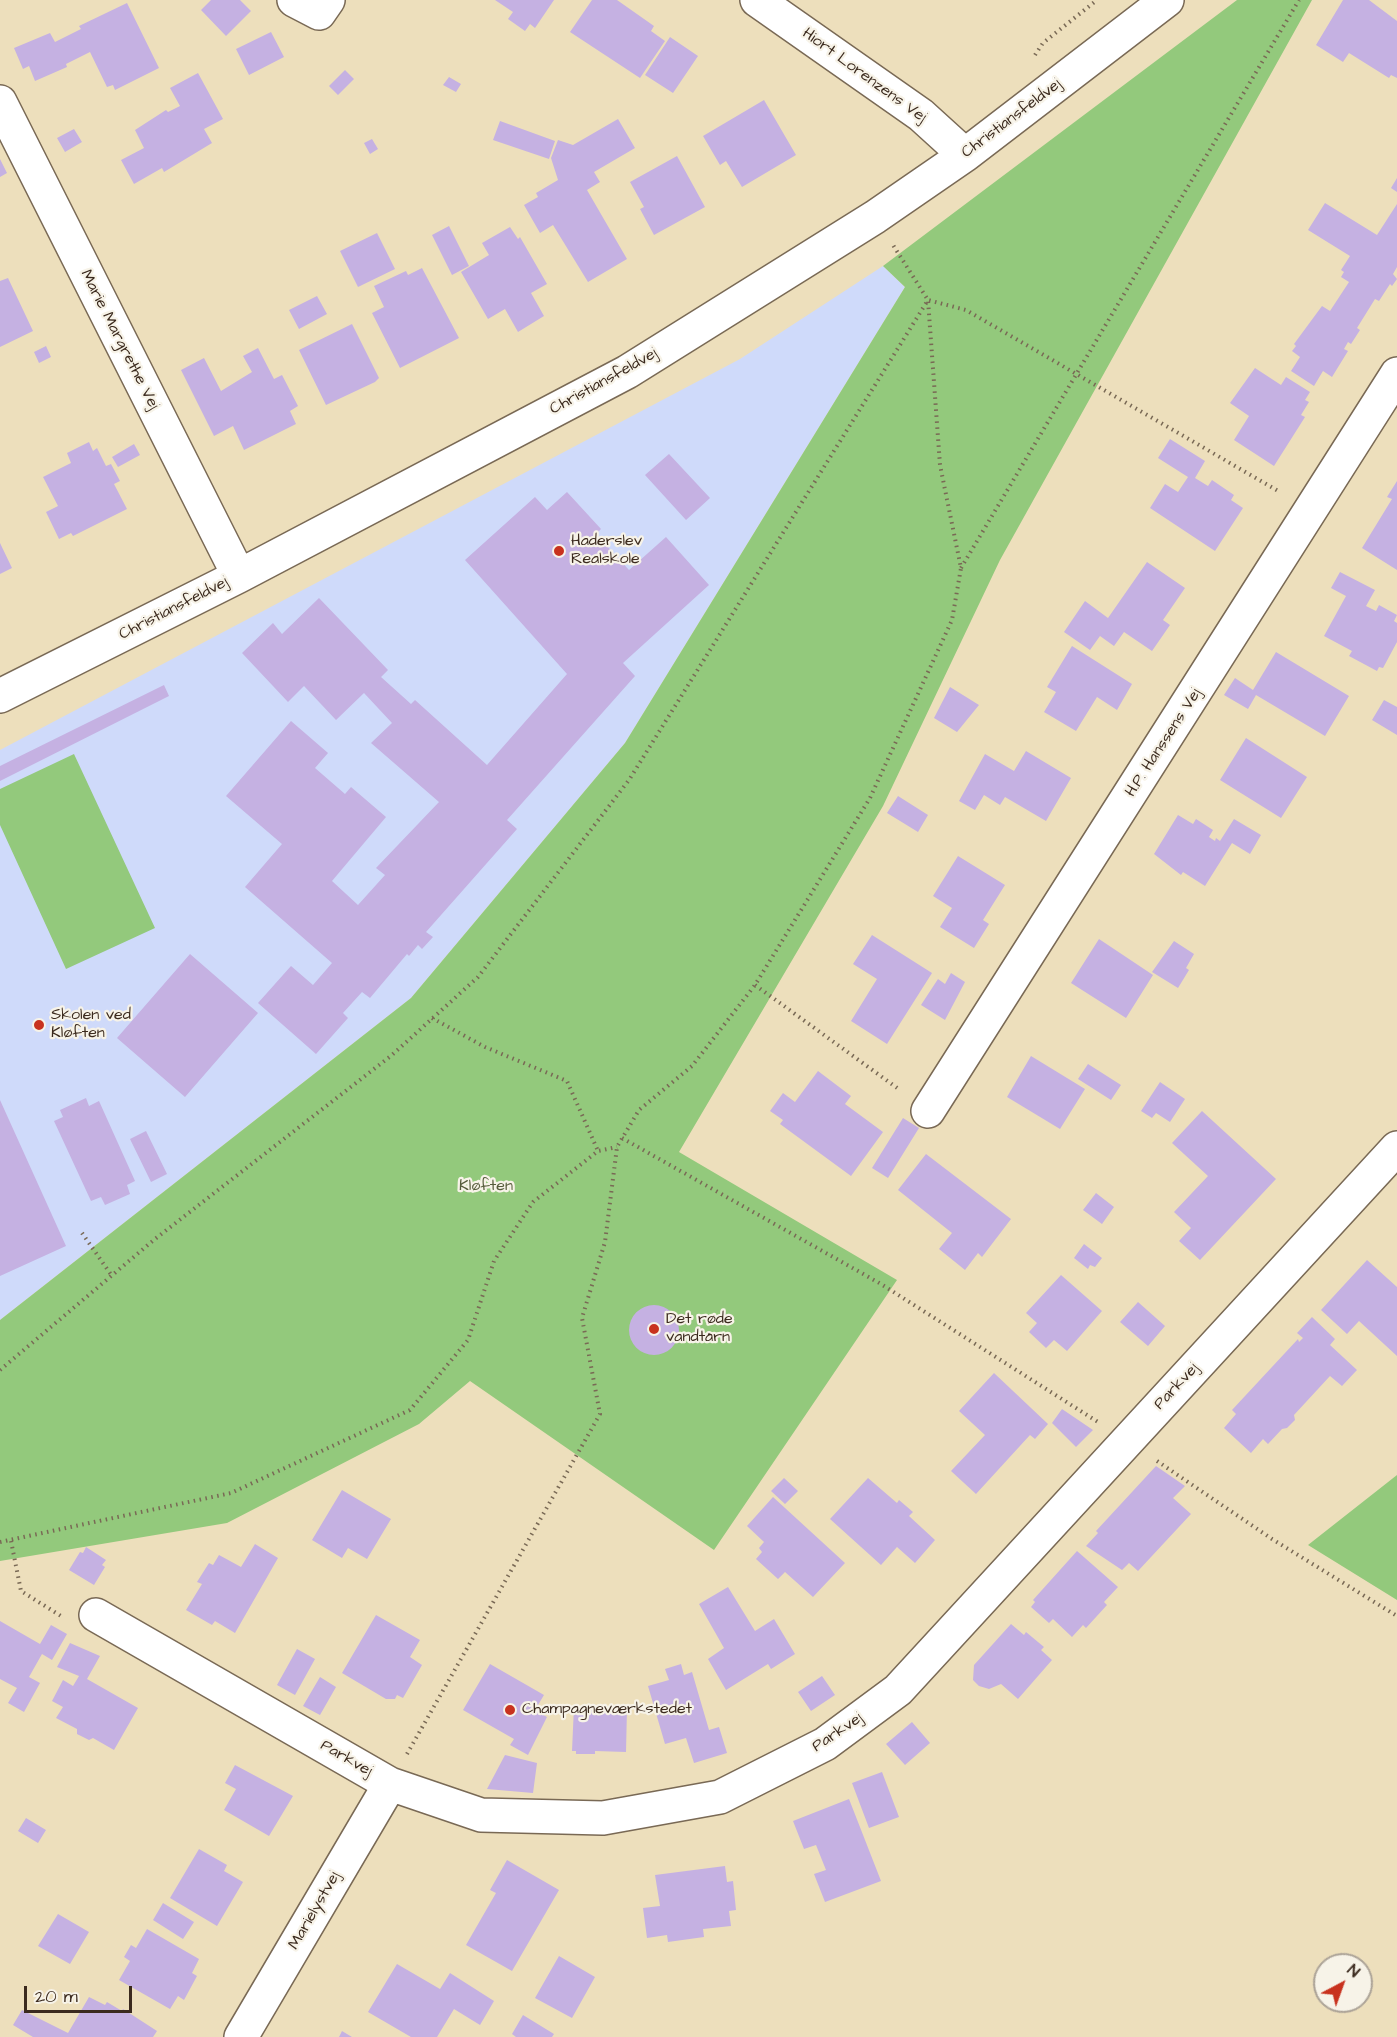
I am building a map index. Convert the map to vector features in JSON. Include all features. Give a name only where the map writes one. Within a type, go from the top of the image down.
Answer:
[{"type":"street","points":[[294,0],[319,14],[328,0]]},
{"type":"street","name":"Hiort Lorenzens Vej","points":[[759,0],[921,114],[964,155]]},
{"type":"street","name":"Christiansfeldvej","points":[[0,696],[240,576],[627,372],[875,217],[964,155],[1167,0]]},
{"type":"street","name":"Marie Margrethe Vej","points":[[0,102],[240,576]]},
{"type":"street","name":"H.P. Hanssens Vej","points":[[928,1111],[1312,511],[1397,374]]},
{"type":"street","name":"Parkvej","points":[[96,1615],[390,1784],[481,1815],[603,1818],[720,1797],[825,1744],[898,1690],[1397,1148]]},
{"type":"street","name":"Marielystvej","points":[[241,2037],[390,1784]]},
{"type":"path","points":[[961,568],[1078,375],[1299,0]]},
{"type":"path","points":[[390,1784],[600,1414],[582,1318],[605,1242],[617,1147],[639,1110],[692,1066],[755,985],[870,798],[952,620],[961,568],[940,465],[928,300],[875,217]]},
{"type":"path","points":[[928,300],[966,310],[1312,511]]},
{"type":"path","points":[[0,1370],[155,1239],[392,1055],[478,976],[629,780],[928,300]]},
{"type":"path","points":[[755,985],[928,1111]]},
{"type":"path","points":[[432,1018],[485,1047],[567,1081],[598,1151]]},
{"type":"path","points":[[622,1138],[881,1284],[1128,1441],[1272,1539],[1397,1617]]},
{"type":"path","points":[[0,1542],[231,1493],[410,1410],[468,1340],[494,1261],[533,1202],[598,1151],[617,1147]]},
{"type":"path","points":[[82,1233],[112,1276]]},
{"type":"path","points":[[11,1540],[21,1591],[73,1624],[96,1615]]},
{"type":"shaded area","name":"Haderslev Realskole","points":[[883,266],[905,287],[625,743],[411,998],[0,1320],[0,750],[740,359]]},
{"type":"green space","name":"Kløften","points":[[1237,0],[1312,0],[1000,560],[883,806],[679,1152],[897,1280],[714,1550],[470,1381],[419,1424],[227,1523],[0,1561],[0,1320],[411,998],[625,743],[905,287],[883,266]]},
{"type":"green space","points":[[74,754],[155,928],[66,969],[0,825],[0,789]]},
{"type":"green space","points":[[1397,1475],[1397,1600],[1308,1545]]},
{"type":"building","points":[[211,0],[240,0],[251,11],[226,36],[201,10]]},
{"type":"building","points":[[495,0],[554,0],[535,28],[530,24],[525,31],[508,19],[513,12]]},
{"type":"building","points":[[592,0],[617,0],[654,26],[651,31],[665,41],[640,78],[570,32]]},
{"type":"building","points":[[1343,0],[1369,0],[1397,21],[1397,78],[1391,75],[1389,78],[1349,53],[1343,62],[1316,45]]},
{"type":"building","points":[[127,3],[159,68],[115,90],[113,85],[107,87],[90,52],[66,64],[67,67],[35,81],[29,66],[23,69],[14,48],[50,33],[55,42],[81,29],[79,26]]},
{"type":"building","points":[[271,32],[284,57],[249,75],[236,49]]},
{"type":"building","points":[[670,37],[698,56],[673,93],[645,75]]},
{"type":"building","points":[[345,70],[354,79],[338,95],[329,86]]},
{"type":"building","points":[[198,73],[223,119],[204,129],[212,143],[164,172],[162,168],[134,184],[121,160],[144,148],[135,130],[166,110],[168,112],[180,106],[170,88]]},
{"type":"building","points":[[449,77],[461,84],[456,92],[443,85]]},
{"type":"building","points":[[764,100],[796,155],[742,187],[726,161],[720,165],[703,136]]},
{"type":"building","points":[[618,119],[635,148],[594,172],[600,182],[587,190],[627,259],[588,282],[553,225],[540,233],[524,205],[538,197],[536,193],[558,180],[551,158],[558,140],[573,145]]},
{"type":"building","points":[[500,121],[555,141],[549,159],[493,140]]},
{"type":"building","points":[[74,129],[82,142],[65,152],[57,138]]},
{"type":"building","points":[[372,139],[378,149],[370,154],[364,143]]},
{"type":"building","points":[[677,156],[705,207],[654,235],[640,209],[644,207],[630,182]]},
{"type":"building","points":[[0,159],[7,173],[0,177]]},
{"type":"building","points":[[1397,178],[1397,192],[1391,188]]},
{"type":"building","points":[[1325,203],[1377,235],[1397,204],[1397,267],[1393,274],[1397,279],[1392,286],[1390,284],[1379,301],[1375,299],[1357,328],[1360,330],[1351,344],[1348,342],[1344,349],[1348,351],[1332,377],[1323,371],[1314,386],[1291,371],[1300,357],[1292,351],[1296,346],[1294,344],[1322,306],[1330,311],[1349,282],[1341,277],[1344,272],[1341,270],[1350,256],[1308,230]]},
{"type":"building","points":[[449,226],[469,266],[452,275],[432,235]]},
{"type":"building","points":[[510,227],[518,239],[520,237],[547,284],[531,293],[544,316],[518,332],[505,309],[488,319],[461,272],[489,255],[482,243]]},
{"type":"building","points":[[377,233],[395,269],[358,287],[340,251]]},
{"type":"building","points":[[422,268],[459,338],[400,368],[372,313],[384,307],[374,286],[406,271],[408,275]]},
{"type":"building","points":[[8,278],[33,331],[0,347],[0,281]]},
{"type":"building","points":[[317,296],[327,314],[299,329],[289,310]]},
{"type":"building","points":[[352,324],[379,378],[326,405],[299,350]]},
{"type":"building","points":[[46,346],[51,357],[39,363],[34,352]]},
{"type":"building","points":[[258,348],[274,379],[282,375],[298,406],[290,411],[296,424],[244,450],[233,426],[214,436],[181,370],[204,358],[221,391],[252,372],[243,356]]},
{"type":"building","points":[[1255,368],[1281,385],[1286,377],[1310,392],[1305,400],[1309,402],[1301,415],[1305,417],[1274,466],[1234,440],[1249,416],[1230,403]]},
{"type":"building","points":[[1170,439],[1205,461],[1195,478],[1208,486],[1212,480],[1234,495],[1231,500],[1243,508],[1215,551],[1150,508],[1165,484],[1178,492],[1188,477],[1158,458]]},
{"type":"building","points":[[89,442],[93,451],[97,448],[106,466],[111,464],[120,481],[114,484],[127,509],[73,536],[71,533],[59,539],[46,512],[58,506],[43,477],[71,463],[67,453]]},
{"type":"building","points":[[134,444],[140,455],[118,467],[112,457]]},
{"type":"building","points":[[669,454],[710,498],[686,520],[645,475]]},
{"type":"building","points":[[1397,481],[1397,570],[1362,548],[1392,499],[1387,497]]},
{"type":"building","points":[[567,492],[601,529],[596,534],[629,570],[666,537],[709,585],[623,663],[635,676],[507,820],[517,829],[426,932],[433,937],[422,949],[418,945],[409,956],[407,954],[370,998],[362,992],[343,1013],[348,1018],[316,1054],[258,1003],[291,966],[313,985],[332,963],[245,887],[282,844],[226,796],[291,721],[328,753],[315,768],[345,794],[351,787],[386,817],[332,881],[358,905],[385,875],[376,868],[439,802],[371,743],[392,723],[364,693],[336,720],[304,686],[288,702],[242,653],[273,623],[282,634],[319,598],[388,670],[381,677],[411,704],[415,700],[487,765],[567,674],[465,560],[535,497],[547,510]]},
{"type":"building","points":[[0,543],[12,568],[0,574]]},
{"type":"building","points":[[1147,562],[1185,588],[1163,620],[1170,625],[1152,651],[1124,632],[1114,646],[1100,636],[1090,650],[1064,632],[1085,601],[1108,618]]},
{"type":"building","points":[[1340,572],[1375,590],[1366,606],[1376,611],[1379,605],[1397,615],[1394,621],[1397,623],[1397,642],[1383,668],[1379,667],[1377,671],[1349,656],[1352,651],[1324,636],[1346,596],[1331,588]]},
{"type":"building","points":[[1072,646],[1132,684],[1117,710],[1097,697],[1076,731],[1044,712],[1056,692],[1047,687]]},
{"type":"building","points":[[1276,652],[1349,696],[1325,736],[1256,695],[1248,709],[1224,695],[1235,678],[1253,690]]},
{"type":"building","points":[[164,685],[169,696],[0,781],[0,766]]},
{"type":"building","points":[[950,687],[979,705],[957,732],[934,718]]},
{"type":"building","points":[[1384,700],[1397,707],[1397,735],[1372,720]]},
{"type":"building","points":[[1246,738],[1307,777],[1281,818],[1220,780]]},
{"type":"building","points":[[1026,751],[1071,778],[1046,821],[1005,797],[1000,805],[984,795],[975,810],[959,801],[985,754],[1014,771]]},
{"type":"building","points":[[898,796],[928,815],[918,832],[887,813]]},
{"type":"building","points":[[1178,815],[1193,824],[1196,819],[1213,830],[1209,837],[1215,841],[1216,838],[1220,841],[1234,819],[1261,835],[1250,854],[1232,843],[1205,886],[1183,872],[1181,875],[1154,854]]},
{"type":"building","points":[[958,856],[1005,885],[983,920],[989,924],[974,948],[940,927],[952,908],[933,896]]},
{"type":"building","points":[[872,935],[932,973],[887,1044],[851,1021],[877,979],[853,964]]},
{"type":"building","points":[[1099,939],[1153,975],[1126,1018],[1071,983]]},
{"type":"building","points":[[1174,941],[1194,954],[1186,968],[1189,970],[1178,988],[1152,972]]},
{"type":"building","points":[[190,954],[258,1013],[185,1097],[117,1038]]},
{"type":"building","points":[[951,973],[965,982],[945,1020],[921,1005],[938,979],[945,984]]},
{"type":"building","points":[[1031,1056],[1085,1089],[1060,1129],[1007,1097]]},
{"type":"building","points":[[1088,1064],[1121,1085],[1111,1100],[1078,1079]]},
{"type":"building","points":[[818,1071],[851,1096],[845,1104],[883,1132],[851,1176],[780,1124],[783,1120],[770,1111],[783,1093],[795,1102]]},
{"type":"building","points":[[1160,1082],[1185,1099],[1170,1122],[1156,1113],[1152,1118],[1141,1111]]},
{"type":"building","points":[[86,1098],[89,1106],[99,1101],[135,1181],[127,1185],[130,1194],[105,1205],[101,1197],[91,1201],[54,1121],[63,1117],[60,1110]]},
{"type":"building","points":[[0,1100],[66,1246],[0,1276]]},
{"type":"building","points":[[1202,1111],[1276,1179],[1200,1260],[1179,1241],[1191,1228],[1174,1212],[1208,1176],[1172,1143]]},
{"type":"building","points":[[903,1118],[919,1128],[888,1178],[872,1168]]},
{"type":"building","points":[[146,1131],[167,1174],[151,1182],[130,1139]]},
{"type":"building","points":[[926,1154],[1011,1219],[982,1257],[978,1253],[965,1270],[939,1249],[952,1233],[898,1190]]},
{"type":"building","points":[[1096,1193],[1114,1207],[1102,1224],[1083,1210]]},
{"type":"building","points":[[1084,1244],[1102,1258],[1095,1267],[1090,1265],[1088,1269],[1074,1258]]},
{"type":"building","points":[[1367,1260],[1397,1287],[1397,1356],[1359,1321],[1347,1334],[1321,1310]]},
{"type":"building","points":[[1061,1275],[1102,1311],[1067,1351],[1054,1340],[1046,1348],[1029,1332],[1037,1323],[1026,1313]]},
{"type":"building","points":[[1138,1302],[1165,1326],[1148,1346],[1120,1322]]},
{"type":"building","name":"Det røde vandtårn","points":[[654,1305],[663,1307],[674,1316],[679,1330],[677,1339],[668,1350],[654,1355],[645,1353],[634,1344],[629,1330],[631,1321],[640,1310]]},
{"type":"building","points":[[1312,1317],[1335,1339],[1330,1345],[1357,1370],[1342,1386],[1330,1376],[1294,1415],[1295,1420],[1287,1428],[1282,1429],[1268,1444],[1263,1439],[1251,1453],[1224,1428],[1236,1414],[1232,1410],[1298,1339],[1299,1342],[1303,1338],[1297,1333]]},
{"type":"building","points":[[994,1373],[1048,1424],[1035,1439],[1030,1435],[976,1494],[951,1471],[985,1435],[959,1411]]},
{"type":"building","points":[[1062,1409],[1093,1430],[1076,1447],[1052,1423]]},
{"type":"building","points":[[1156,1466],[1185,1486],[1173,1498],[1191,1514],[1138,1571],[1129,1563],[1122,1570],[1086,1546],[1098,1533],[1096,1531]]},
{"type":"building","points":[[784,1478],[798,1491],[785,1504],[771,1491]]},
{"type":"building","points":[[868,1478],[897,1503],[899,1500],[913,1512],[909,1516],[935,1540],[915,1563],[897,1547],[881,1565],[830,1519]]},
{"type":"building","points":[[342,1490],[391,1519],[367,1559],[348,1548],[342,1558],[312,1540]]},
{"type":"building","points":[[773,1497],[845,1563],[813,1597],[785,1572],[778,1579],[756,1559],[762,1552],[759,1548],[764,1542],[747,1526]]},
{"type":"building","points":[[255,1544],[278,1558],[235,1633],[215,1621],[212,1625],[186,1610],[202,1584],[197,1582],[209,1563],[213,1565],[219,1555],[241,1567]]},
{"type":"building","points":[[86,1547],[106,1560],[102,1565],[105,1567],[94,1585],[69,1570],[80,1552],[83,1553]]},
{"type":"building","points":[[1077,1551],[1118,1587],[1104,1602],[1107,1605],[1086,1628],[1083,1625],[1072,1637],[1053,1619],[1049,1623],[1031,1607],[1035,1602],[1033,1600]]},
{"type":"building","points":[[728,1587],[755,1631],[774,1619],[795,1654],[771,1669],[768,1664],[726,1690],[708,1659],[724,1648],[699,1604]]},
{"type":"building","points":[[376,1615],[420,1640],[410,1657],[422,1665],[403,1698],[397,1695],[395,1699],[386,1699],[342,1673]]},
{"type":"building","points":[[0,1621],[40,1644],[51,1625],[67,1634],[52,1660],[42,1654],[29,1677],[40,1683],[24,1712],[8,1703],[17,1688],[0,1679]]},
{"type":"building","points":[[1011,1624],[1024,1635],[1026,1632],[1044,1647],[1041,1650],[1052,1660],[1018,1699],[1001,1684],[989,1689],[979,1686],[973,1680],[974,1665]]},
{"type":"building","points":[[70,1643],[100,1656],[87,1679],[138,1708],[114,1750],[93,1738],[89,1740],[77,1734],[77,1729],[56,1718],[63,1707],[52,1701],[63,1680],[73,1686],[79,1676],[57,1667]]},
{"type":"building","points":[[297,1649],[315,1659],[295,1695],[277,1685]]},
{"type":"building","points":[[490,1664],[544,1695],[535,1710],[547,1717],[528,1755],[510,1745],[514,1739],[463,1710]]},
{"type":"building","points":[[681,1664],[684,1675],[692,1672],[709,1730],[719,1727],[727,1753],[694,1763],[686,1738],[665,1744],[648,1686],[669,1680],[665,1669]]},
{"type":"building","points":[[822,1676],[835,1695],[811,1711],[798,1692]]},
{"type":"building","points":[[320,1677],[336,1687],[320,1715],[303,1706]]},
{"type":"building","points":[[574,1706],[627,1708],[626,1752],[595,1751],[595,1754],[576,1754],[576,1751],[572,1751]]},
{"type":"building","points":[[912,1722],[930,1743],[905,1765],[886,1744]]},
{"type":"building","points":[[505,1755],[537,1763],[533,1793],[487,1789]]},
{"type":"building","points":[[235,1765],[293,1796],[269,1836],[224,1810],[236,1789],[225,1783]]},
{"type":"building","points":[[882,1772],[899,1817],[869,1828],[852,1783]]},
{"type":"building","points":[[849,1799],[881,1881],[825,1902],[814,1874],[826,1870],[816,1845],[804,1849],[793,1821]]},
{"type":"building","points":[[26,1818],[46,1830],[38,1843],[18,1831]]},
{"type":"building","points":[[199,1849],[227,1865],[224,1871],[243,1882],[217,1926],[170,1898]]},
{"type":"building","points":[[507,1860],[559,1890],[512,1971],[466,1945],[496,1893],[490,1890]]},
{"type":"building","points":[[725,1866],[727,1882],[733,1881],[736,1910],[729,1911],[731,1926],[703,1929],[704,1937],[668,1942],[667,1935],[647,1938],[643,1908],[660,1906],[655,1875]]},
{"type":"building","points":[[163,1903],[194,1922],[183,1939],[153,1920]]},
{"type":"building","points":[[58,1914],[89,1932],[70,1964],[38,1946]]},
{"type":"building","points":[[147,1929],[199,1959],[192,1973],[197,1976],[184,2000],[178,1996],[170,2009],[119,1980],[130,1961],[124,1957],[131,1945],[136,1948]]},
{"type":"building","points":[[559,1956],[595,1977],[572,2018],[535,1998]]},
{"type":"building","points":[[397,1964],[440,1989],[450,1973],[494,2001],[480,2025],[454,2009],[437,2037],[411,2037],[368,2012]]},
{"type":"building","points":[[89,1997],[105,2005],[107,2002],[122,2011],[123,2009],[157,2031],[153,2037],[33,2037],[13,2025],[22,2010],[68,2033]]},
{"type":"building","points":[[523,2015],[554,2034],[552,2037],[516,2037],[512,2034]]},
{"type":"building","points":[[342,2031],[352,2037],[339,2037]]},
{"type":"place","name":"Haderslev Realskole","points":[[559,551]]},
{"type":"place","name":"Skolen ved Kløften","points":[[39,1025]]},
{"type":"place","name":"Det røde vandtårn","points":[[654,1329]]},
{"type":"place","name":"Champagneværkstedet","points":[[510,1710]]}]
